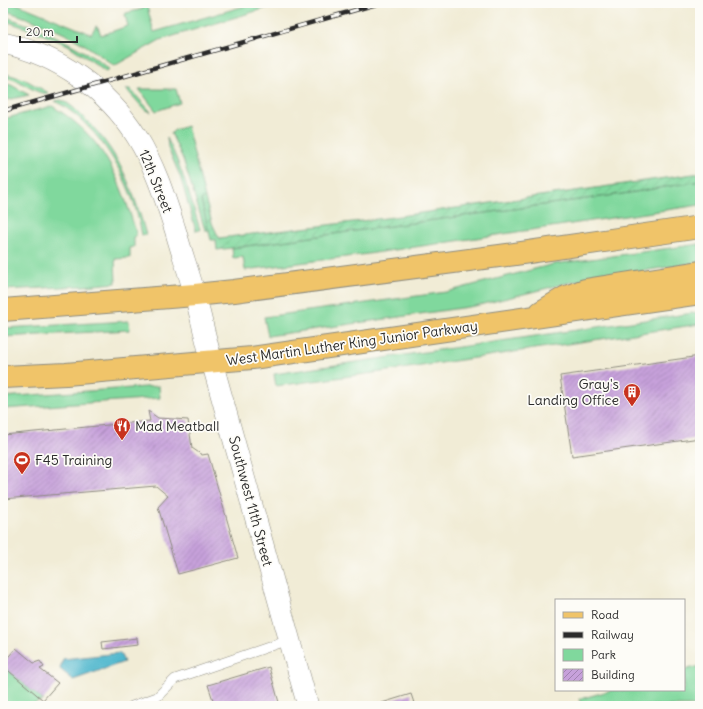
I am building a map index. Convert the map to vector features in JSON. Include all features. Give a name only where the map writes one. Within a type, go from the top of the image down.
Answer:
[{"type":"main road","points":[[3,310],[195,295],[515,254],[700,226]]},
{"type":"main road","points":[[531,317],[566,297],[585,290],[700,272]]},
{"type":"main road","name":"West Martin Luther King Junior Parkway","points":[[3,377],[66,374],[212,363],[700,293]]},
{"type":"street","name":"12th Street","points":[[3,43],[30,51],[56,62],[75,73],[93,86],[118,111],[137,137],[151,162],[163,192],[195,295]]},
{"type":"street","name":"Southwest 11th Street","points":[[195,295],[212,363],[308,706]]},
{"type":"lane","points":[[132,706],[157,697],[175,679],[290,640]]},
{"type":"green space","points":[[3,3],[15,3],[91,34],[96,26],[98,27],[101,35],[128,26],[125,15],[126,13],[143,9],[142,3],[146,3],[154,32],[255,3],[283,3],[160,40],[114,66],[92,49],[73,38],[28,18],[3,10]]},
{"type":"green space","points":[[3,16],[59,38],[110,69],[106,71],[68,45],[3,20]]},
{"type":"green space","points":[[3,73],[24,79],[49,93],[41,93],[15,80],[3,77]]},
{"type":"green space","points":[[3,83],[11,85],[29,95],[3,101]]},
{"type":"green space","points":[[126,89],[130,89],[151,112],[145,110]]},
{"type":"green space","points":[[139,89],[176,89],[180,103],[156,111]]},
{"type":"green space","points":[[61,100],[74,108],[97,131],[116,158],[130,187],[146,235],[142,235],[132,198],[124,179],[109,153],[80,118],[55,101]]},
{"type":"green space","points":[[52,106],[70,118],[85,131],[107,160],[116,176],[130,212],[136,232],[136,236],[134,237],[134,247],[130,248],[130,258],[115,259],[116,283],[3,290],[3,119]]},
{"type":"green space","points":[[187,126],[205,198],[201,200],[209,230],[205,230],[183,159],[171,133]]},
{"type":"green space","points":[[167,138],[182,172],[200,230],[196,231],[180,176],[168,148]]},
{"type":"green space","points":[[700,173],[700,181],[629,193],[217,250],[216,240],[211,240],[201,200],[205,198],[212,223],[219,238],[386,218]]},
{"type":"green space","points":[[700,181],[700,205],[361,255],[245,270],[243,257],[233,258],[232,248],[629,193]]},
{"type":"green space","points":[[700,244],[700,262],[572,282],[475,306],[268,336],[264,317],[446,292],[554,264]]},
{"type":"green space","points":[[700,312],[700,324],[388,371],[276,386],[274,374]]},
{"type":"green space","points":[[129,321],[130,330],[3,337],[3,328]]},
{"type":"green space","points":[[159,386],[160,398],[3,409],[3,397]]},
{"type":"green space","points":[[3,666],[44,700],[29,706],[3,706]]},
{"type":"green space","points":[[700,666],[700,706],[582,706],[580,699],[608,691],[685,691],[685,670]]},
{"type":"water","points":[[120,653],[124,662],[73,680],[60,669],[63,659]]},
{"type":"building","name":"Gray's Landing Office","points":[[700,356],[700,438],[572,456],[560,376]]},
{"type":"building","points":[[148,411],[158,418],[188,420],[192,448],[202,455],[208,454],[238,558],[178,574],[158,507],[168,496],[156,486],[3,499],[3,435],[150,421]]},
{"type":"building","points":[[137,638],[138,645],[103,649],[102,642]]},
{"type":"building","points":[[16,648],[34,663],[40,661],[44,667],[40,669],[58,683],[43,700],[3,666],[3,663]]},
{"type":"building","points":[[269,667],[280,706],[215,706],[208,685]]},
{"type":"building","points":[[411,694],[415,706],[372,706]]},
{"type":"railway","points":[[3,111],[380,3]]},
{"type":"place","name":"Gray's Landing Office","points":[[632,407]]},
{"type":"place","name":"Mad Meatball","points":[[122,441]]},
{"type":"place","name":"F45 Training","points":[[22,475]]}]
